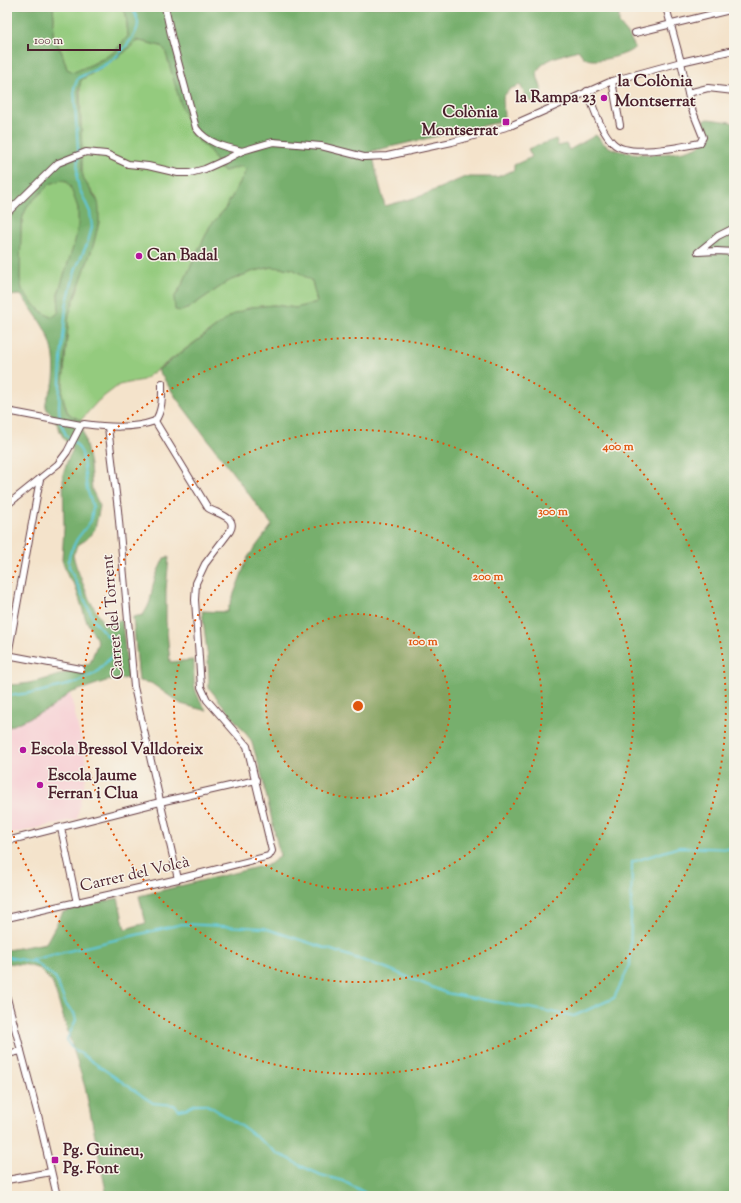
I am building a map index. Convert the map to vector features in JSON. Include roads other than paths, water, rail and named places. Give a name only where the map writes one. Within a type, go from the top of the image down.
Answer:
[{"type":"street","points":[[165,7],[196,128],[207,140],[242,150]]},
{"type":"street","points":[[587,91],[604,132],[614,145],[625,150],[641,151],[667,149],[700,143],[703,137],[691,107],[681,62],[666,7]]},
{"type":"street","points":[[635,33],[734,9]]},
{"type":"street","points":[[7,213],[58,163],[86,152],[106,154],[128,164],[148,166],[178,173],[190,173],[205,169],[242,150],[273,142],[321,146],[364,157],[386,156],[452,142],[510,126],[612,81],[681,62],[734,50]]},
{"type":"street","points":[[612,81],[620,125]]},
{"type":"street","points":[[688,93],[708,88],[734,91]]},
{"type":"street","points":[[734,228],[718,236],[698,252],[734,252]]},
{"type":"street","points":[[7,412],[81,425],[84,424],[108,427],[135,425],[155,421],[160,413],[162,382]]},
{"type":"street","points":[[7,841],[160,802],[256,780],[247,746],[207,700],[202,687],[195,600],[196,583],[205,564],[230,531],[232,523],[226,516],[214,512],[208,508],[155,421]]},
{"type":"street","points":[[7,505],[58,464],[75,438],[81,425]]},
{"type":"street","name":"Carrer del Torrent","points":[[108,427],[118,510],[134,687],[178,879]]},
{"type":"street","points":[[40,479],[7,655],[81,670]]},
{"type":"street","name":"Carrer del Volcà","points":[[7,918],[178,879],[269,856],[272,851],[256,780]]},
{"type":"street","points":[[61,828],[77,902]]},
{"type":"street","points":[[7,998],[38,1115],[57,1196]]},
{"type":"street","points":[[7,1054],[20,1051]]},
{"type":"street","points":[[7,1180],[51,1172]]},
{"type":"waterway","points":[[7,696],[38,692],[75,683],[96,673],[113,655],[114,650],[111,640],[95,622],[69,567],[70,553],[77,539],[91,521],[93,507],[87,489],[82,453],[77,445],[66,435],[60,421],[59,407],[61,359],[66,306],[76,268],[88,242],[92,227],[90,212],[79,188],[77,178],[78,151],[74,88],[78,78],[112,60],[120,53],[135,34],[138,22],[131,7]]},
{"type":"waterway","points":[[27,961],[182,924],[264,928],[386,968],[446,993],[574,1016],[614,998],[630,965],[632,862],[679,847],[734,849]]},
{"type":"waterway","points":[[7,957],[35,962],[56,979],[66,1005],[74,1013],[76,1020],[67,1039],[71,1047],[153,1103],[174,1105],[179,1110],[196,1104],[204,1104],[246,1129],[278,1154],[321,1175],[343,1181],[371,1196]]},
{"type":"place","name":"la Rampa 23","points":[[604,98]]},
{"type":"place","name":"Colònia Montserrat","points":[[506,122]]},
{"type":"place","name":"Can Badal","points":[[139,256]]},
{"type":"place","name":"Escola Bressol Valldoreix","points":[[23,750]]},
{"type":"place","name":"Escola Jaume Ferran i Clua","points":[[40,785]]},
{"type":"place","name":"Pg. Guineu, Pg. Font","points":[[55,1160]]},
{"type":"district","name":"la Colònia Montserrat","points":[[655,92]]}]
